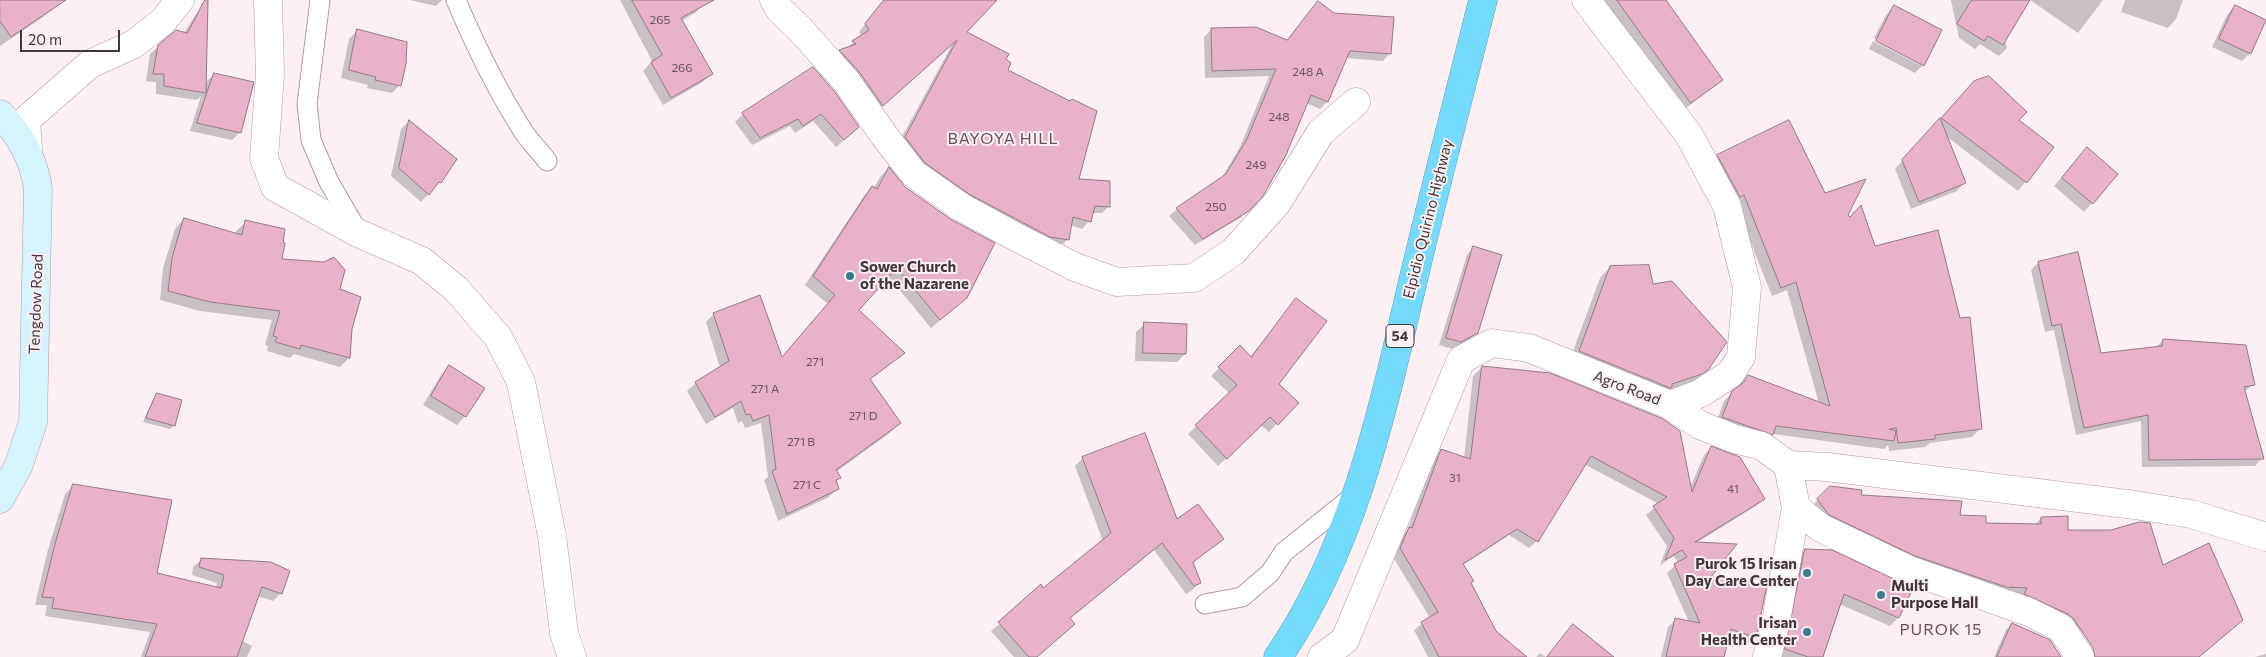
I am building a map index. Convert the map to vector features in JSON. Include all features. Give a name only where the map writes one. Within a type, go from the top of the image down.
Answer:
[{"type":"highway","name":"Elpidio Quirino Highway","points":[[1278,657],[1296,631],[1335,555],[1379,422],[1483,0]]},
{"type":"street","points":[[28,150],[26,120],[90,64],[134,44],[162,21],[180,0]]},
{"type":"street","points":[[268,0],[270,74],[264,158],[275,187],[358,233],[422,261],[456,289],[498,337],[521,382],[552,536],[564,633],[572,657]]},
{"type":"street","points":[[774,0],[780,10],[800,29],[847,82],[883,134],[914,174],[960,207],[1018,238],[1075,267],[1117,282],[1194,278],[1233,252],[1277,203],[1321,132],[1356,102]]},
{"type":"street","name":"Agro Road","points":[[1322,657],[1345,640],[1461,360],[1492,343],[1529,348],[1670,405],[1701,393],[1730,374],[1741,357],[1747,287],[1727,206],[1689,135],[1586,0]]},
{"type":"street","name":"Tengdow Road","points":[[0,114],[20,136],[28,150],[35,169],[38,188],[33,422],[18,468],[0,499]]},
{"type":"street","points":[[1670,405],[1700,424],[1735,439],[1762,446],[1788,465],[1827,467],[2135,505],[2191,514],[2266,537]]},
{"type":"street","points":[[1767,657],[1776,621],[1796,508],[1788,465]]},
{"type":"street","points":[[1796,508],[1821,528],[1909,570],[2030,612],[2060,628],[2080,657]]},
{"type":"lane","points":[[320,0],[307,104],[311,140],[329,182],[358,233]]},
{"type":"lane","points":[[456,0],[471,35],[496,84],[524,133],[548,161]]},
{"type":"lane","points":[[1205,604],[1242,597],[1270,573],[1284,552],[1355,495]]},
{"type":"building","points":[[0,0],[66,0],[11,37],[0,21]]},
{"type":"building","points":[[205,0],[208,0],[206,93],[164,86],[164,74],[153,74],[158,45],[176,30],[187,33]]},
{"type":"building","points":[[632,0],[714,0],[681,18],[713,74],[671,98],[651,62],[662,55]]},
{"type":"building","points":[[884,0],[997,0],[967,32],[1009,54],[1006,59],[1011,63],[1008,70],[1070,101],[1072,99],[1097,111],[1079,179],[1110,181],[1110,207],[1095,206],[1091,222],[1073,217],[1069,240],[1050,237],[969,194],[925,163],[905,137],[957,40],[883,106],[860,73],[839,50],[856,44],[852,41],[869,30],[865,24]]},
{"type":"building","points":[[1617,0],[1666,0],[1723,80],[1691,103]]},
{"type":"building","points":[[1972,0],[2030,0],[2003,45],[1988,36],[1984,41],[1957,24]]},
{"type":"building","points":[[1318,1],[1334,13],[1394,17],[1391,54],[1350,51],[1328,102],[1311,95],[1286,155],[1263,196],[1249,211],[1203,239],[1176,208],[1226,174],[1247,139],[1276,69],[1212,71],[1211,28],[1256,27],[1287,40]]},
{"type":"building","points":[[1894,5],[1942,30],[1924,66],[1876,41]]},
{"type":"building","points":[[2235,5],[2266,20],[2251,54],[2219,39]]},
{"type":"building","points":[[357,29],[407,42],[406,64],[401,86],[375,80],[376,77],[349,70]]},
{"type":"building","points":[[813,67],[835,92],[859,127],[844,140],[821,114],[803,126],[798,119],[760,138],[742,113]]},
{"type":"building","points":[[214,73],[254,82],[241,133],[197,123]]},
{"type":"building","points":[[1989,76],[2027,112],[2019,120],[2054,147],[2027,183],[1941,118],[1974,81]]},
{"type":"building","points":[[1940,118],[1966,183],[1919,202],[1902,160]]},
{"type":"building","points":[[409,120],[457,159],[441,183],[439,182],[429,195],[399,168]]},
{"type":"building","points":[[1789,120],[1825,193],[1866,179],[1848,215],[1850,217],[1861,205],[1875,246],[1938,230],[1960,318],[1970,317],[1982,429],[1935,435],[1935,439],[1898,443],[1896,428],[1889,429],[1896,431],[1894,441],[1776,426],[1773,435],[1722,417],[1732,391],[1743,383],[1748,375],[1830,406],[1796,282],[1781,288],[1744,195],[1740,197],[1717,155]]},
{"type":"building","points":[[2087,147],[2118,174],[2093,204],[2062,178]]},
{"type":"building","points":[[889,167],[905,187],[952,220],[995,243],[967,298],[940,320],[897,268],[859,310],[905,353],[870,379],[901,423],[836,470],[841,478],[836,480],[839,489],[787,514],[772,471],[776,469],[769,415],[753,421],[750,414],[746,415],[741,401],[715,417],[695,382],[729,361],[713,313],[760,295],[782,357],[835,295],[813,276],[872,186],[877,189]]},
{"type":"building","points":[[184,218],[242,235],[245,220],[285,229],[282,259],[324,262],[334,257],[345,270],[340,289],[361,297],[352,329],[350,358],[301,345],[300,349],[275,342],[277,337],[273,336],[280,311],[210,302],[168,291],[172,258]]},
{"type":"building","points":[[1473,246],[1502,255],[1478,333],[1461,342],[1446,338]]},
{"type":"building","points":[[2078,252],[2101,353],[2162,346],[2163,339],[2246,345],[2255,385],[2244,387],[2264,459],[2149,460],[2148,415],[2084,428],[2061,324],[2052,326],[2038,262]]},
{"type":"building","points":[[1649,265],[1653,284],[1672,281],[1727,342],[1708,370],[1702,374],[1672,384],[1670,388],[1579,351],[1610,266]]},
{"type":"building","points":[[1296,298],[1327,321],[1279,384],[1299,403],[1278,425],[1270,417],[1227,459],[1195,425],[1237,385],[1218,367],[1240,345],[1251,357]]},
{"type":"building","points":[[1144,322],[1187,324],[1186,354],[1143,353]]},
{"type":"building","points":[[449,365],[485,388],[466,417],[431,396]]},
{"type":"building","points":[[1482,366],[1550,373],[1663,419],[1680,431],[1692,492],[1711,446],[1740,457],[1765,499],[1695,542],[1737,544],[1711,577],[1767,585],[1756,638],[1731,629],[1724,657],[1666,657],[1675,618],[1700,623],[1674,564],[1687,557],[1682,550],[1665,560],[1674,538],[1653,506],[1667,497],[1591,456],[1538,542],[1517,529],[1463,564],[1474,581],[1471,583],[1496,631],[1527,657],[1439,657],[1421,622],[1438,612],[1400,548],[1409,527],[1412,528],[1441,449],[1470,459]]},
{"type":"building","points":[[157,393],[182,400],[175,426],[146,418]]},
{"type":"building","points":[[1145,433],[1177,519],[1198,504],[1224,539],[1193,562],[1201,583],[1194,586],[1162,543],[1070,618],[1075,624],[1037,657],[1029,657],[998,622],[1041,584],[1043,588],[1111,533],[1082,457]]},
{"type":"building","points":[[73,484],[172,500],[157,573],[221,588],[224,575],[199,567],[201,558],[271,562],[290,571],[282,594],[262,587],[237,657],[145,657],[157,624],[52,608],[54,598],[42,597]]},
{"type":"building","points":[[1830,486],[1862,490],[1861,495],[1962,501],[1960,515],[1986,516],[1986,523],[2041,524],[2041,517],[2068,516],[2068,530],[2111,530],[2139,522],[2150,523],[2163,565],[2209,543],[2243,620],[2199,657],[2095,657],[2093,648],[2074,619],[2068,614],[2024,594],[2027,588],[2006,587],[1915,556],[1829,515],[1817,499]]},
{"type":"building","points":[[1805,549],[1832,550],[1913,588],[1899,618],[1844,594],[1823,657],[1808,657],[1785,649]]},
{"type":"building","points":[[2012,623],[2050,640],[2061,657],[1997,657]]},
{"type":"building","points":[[1573,624],[1614,657],[1547,657]]},
{"type":"place","name":"Sower Church of the Nazarene","points":[[850,276]]},
{"type":"place","name":"Purok 15 Irisan Day Care Center","points":[[1807,573]]},
{"type":"place","name":"Multi Purpose Hall","points":[[1881,595]]},
{"type":"place","name":"Irisan Health Center","points":[[1807,632]]},
{"type":"district","name":"BAYOYA HILL","points":[[1003,139]]},
{"type":"district","name":"PUROK 15","points":[[1941,630]]}]
